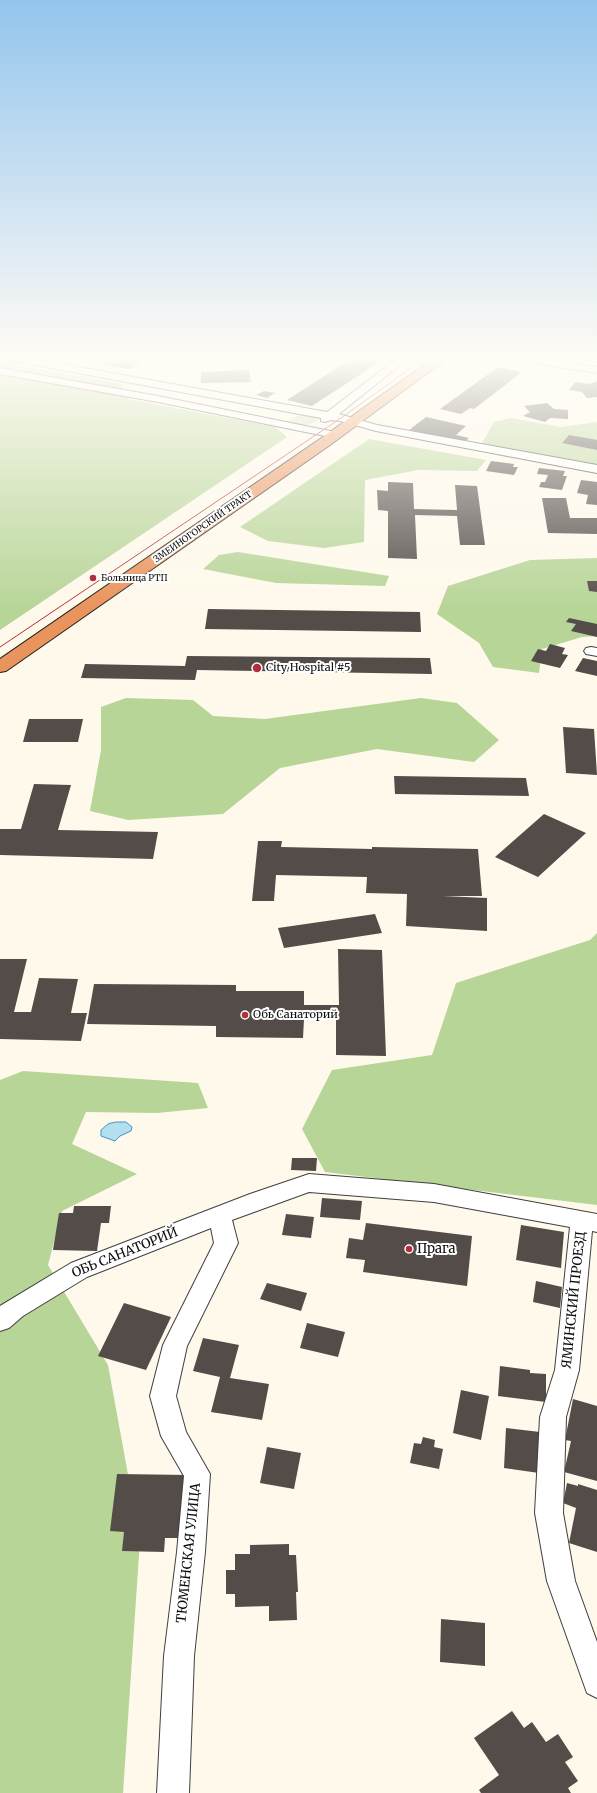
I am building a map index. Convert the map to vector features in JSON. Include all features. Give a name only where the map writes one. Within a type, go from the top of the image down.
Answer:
[{"type":"highway","name":"ЗМЕИНОГОРСКИЙ ТРАКТ","points":[[0,667],[327,441]]},
{"type":"street","points":[[437,441],[597,469]]},
{"type":"street","name":"ОБЬ САНАТОРИЙ","points":[[0,1321],[14,1309],[79,1270],[258,1200],[309,1183],[434,1192],[590,1221]]},
{"type":"street","name":"ТЮМЕНСКАЯ УЛИЦА","points":[[172,1793],[179,1656],[191,1552],[197,1474],[174,1436],[163,1396],[175,1345],[226,1243],[220,1215]]},
{"type":"street","name":"ЯМИНСКИЙ ПРОЕЗД","points":[[590,1221],[568,1370],[552,1417],[549,1513],[561,1581],[597,1682]]},
{"type":"green space","points":[[0,441],[282,441],[0,630]]},
{"type":"green space","points":[[367,441],[378,441],[486,460],[477,471],[418,470],[365,480],[364,542],[324,548],[268,541],[240,527]]},
{"type":"green space","points":[[483,441],[597,441],[597,466],[481,445]]},
{"type":"green space","points":[[238,552],[389,576],[385,586],[276,583],[203,569],[219,555]]},
{"type":"green space","points":[[597,558],[597,636],[582,637],[542,649],[539,673],[493,667],[479,643],[437,614],[448,586],[530,560]]},
{"type":"green space","points":[[126,698],[193,700],[213,716],[265,719],[421,698],[457,703],[499,740],[474,762],[377,749],[280,768],[223,814],[128,820],[90,811],[101,750],[101,707]]},
{"type":"green space","points":[[597,933],[597,1205],[325,1172],[302,1129],[332,1070],[432,1055],[456,983],[590,940]]},
{"type":"green space","points":[[23,1071],[198,1083],[208,1108],[157,1113],[86,1112],[72,1144],[137,1174],[62,1211],[48,1265],[108,1365],[140,1540],[123,1793],[0,1793],[0,1080]]},
{"type":"water","points":[[126,1122],[132,1127],[131,1131],[120,1136],[115,1141],[101,1136],[101,1130],[108,1124]]},
{"type":"building","points":[[564,441],[597,441],[597,450],[562,443]]},
{"type":"building","points":[[491,461],[514,464],[513,467],[518,467],[514,475],[486,471]]},
{"type":"building","points":[[539,468],[565,471],[563,476],[567,476],[562,490],[539,487],[541,482],[545,482],[548,475],[537,474]]},
{"type":"building","points":[[581,480],[597,482],[597,505],[586,504],[588,495],[577,493]]},
{"type":"building","points":[[388,482],[413,483],[414,509],[457,510],[455,485],[477,486],[485,545],[460,545],[457,516],[415,515],[417,559],[388,558],[388,511],[378,510],[377,490],[388,491]]},
{"type":"building","points":[[542,498],[566,498],[570,518],[597,518],[597,534],[548,533]]},
{"type":"building","points":[[587,581],[597,581],[597,592],[589,591]]},
{"type":"building","points":[[208,609],[420,612],[421,632],[205,629]]},
{"type":"building","points":[[569,618],[597,624],[597,637],[571,631],[576,624],[566,622]]},
{"type":"building","points":[[550,644],[565,648],[562,654],[568,655],[560,668],[531,661],[538,649],[546,651]]},
{"type":"building","name":"City Hospital #5","points":[[187,656],[430,658],[432,674],[197,670],[195,680],[81,678],[85,664],[185,666]]},
{"type":"building","points":[[583,658],[597,661],[597,676],[575,671]]},
{"type":"building","points":[[29,719],[83,719],[78,742],[23,742]]},
{"type":"building","points":[[563,727],[594,729],[597,775],[566,773]]},
{"type":"building","points":[[394,776],[526,778],[529,796],[395,794]]},
{"type":"building","points":[[34,784],[71,785],[58,830],[158,832],[153,859],[0,855],[0,829],[21,829]]},
{"type":"building","points":[[544,814],[586,833],[538,877],[495,857]]},
{"type":"building","points":[[258,841],[282,841],[281,847],[478,849],[482,896],[443,896],[487,898],[487,931],[406,926],[407,894],[366,893],[367,877],[276,875],[274,901],[252,901]]},
{"type":"building","points":[[375,914],[382,933],[284,948],[278,928]]},
{"type":"building","points":[[338,949],[382,950],[386,1056],[336,1055],[336,1019],[304,1019],[303,1038],[216,1037],[216,1026],[87,1024],[94,984],[236,985],[236,991],[304,991],[304,1005],[339,1005]]},
{"type":"building","points":[[0,959],[27,959],[14,1012],[31,1012],[39,978],[78,979],[71,1013],[87,1013],[81,1041],[0,1039]]},
{"type":"building","points":[[292,1158],[317,1158],[316,1171],[291,1170]]},
{"type":"building","points":[[322,1198],[362,1201],[360,1220],[320,1217]]},
{"type":"building","points":[[74,1206],[111,1206],[109,1223],[101,1223],[97,1251],[53,1250],[59,1213],[73,1213]]},
{"type":"building","points":[[286,1214],[314,1217],[311,1238],[282,1235]]},
{"type":"building","name":"Прага","points":[[366,1223],[472,1236],[467,1286],[363,1272],[365,1260],[346,1258],[349,1238],[363,1240]]},
{"type":"building","points":[[521,1225],[564,1232],[561,1268],[516,1260]]},
{"type":"building","points":[[536,1281],[562,1287],[560,1308],[533,1302]]},
{"type":"building","points":[[267,1283],[307,1293],[301,1311],[260,1299]]},
{"type":"building","points":[[124,1303],[171,1317],[146,1370],[98,1356]]},
{"type":"building","points":[[307,1323],[345,1332],[338,1357],[300,1348]]},
{"type":"building","points":[[203,1338],[239,1345],[230,1378],[269,1384],[262,1420],[211,1412],[220,1377],[193,1371]]},
{"type":"building","points":[[500,1366],[530,1370],[530,1373],[546,1374],[546,1402],[498,1396]]},
{"type":"building","points":[[461,1390],[489,1396],[481,1440],[453,1433]]},
{"type":"building","points":[[573,1399],[597,1406],[597,1481],[564,1472],[571,1441],[565,1440]]},
{"type":"building","points":[[506,1428],[540,1432],[539,1473],[504,1468]]},
{"type":"building","points":[[423,1437],[435,1440],[434,1447],[443,1449],[439,1469],[410,1463],[414,1443],[421,1444]]},
{"type":"building","points":[[267,1447],[301,1453],[294,1489],[260,1483]]},
{"type":"building","points":[[117,1474],[189,1475],[184,1538],[165,1538],[164,1552],[122,1551],[124,1532],[110,1531]]},
{"type":"building","points":[[567,1483],[578,1486],[578,1484],[597,1490],[597,1552],[569,1543],[576,1508],[563,1503]]},
{"type":"building","points":[[289,1544],[289,1555],[296,1555],[298,1592],[296,1592],[297,1620],[269,1621],[269,1606],[235,1607],[235,1594],[226,1594],[226,1570],[235,1570],[235,1554],[250,1554],[250,1545]]},
{"type":"building","points":[[441,1619],[485,1623],[485,1666],[440,1662]]},
{"type":"building","points":[[512,1711],[524,1728],[532,1722],[546,1742],[558,1734],[573,1757],[565,1762],[578,1781],[568,1788],[571,1793],[481,1793],[479,1790],[499,1775],[474,1738]]},
{"type":"tram line","points":[[0,647],[307,441]]},
{"type":"place","name":"Больница РТП","points":[[93,578]]},
{"type":"place","name":"City Hospital #5","points":[[257,668]]},
{"type":"place","name":"Обь Санаторий","points":[[245,1015]]},
{"type":"place","name":"Прага","points":[[409,1249]]}]
